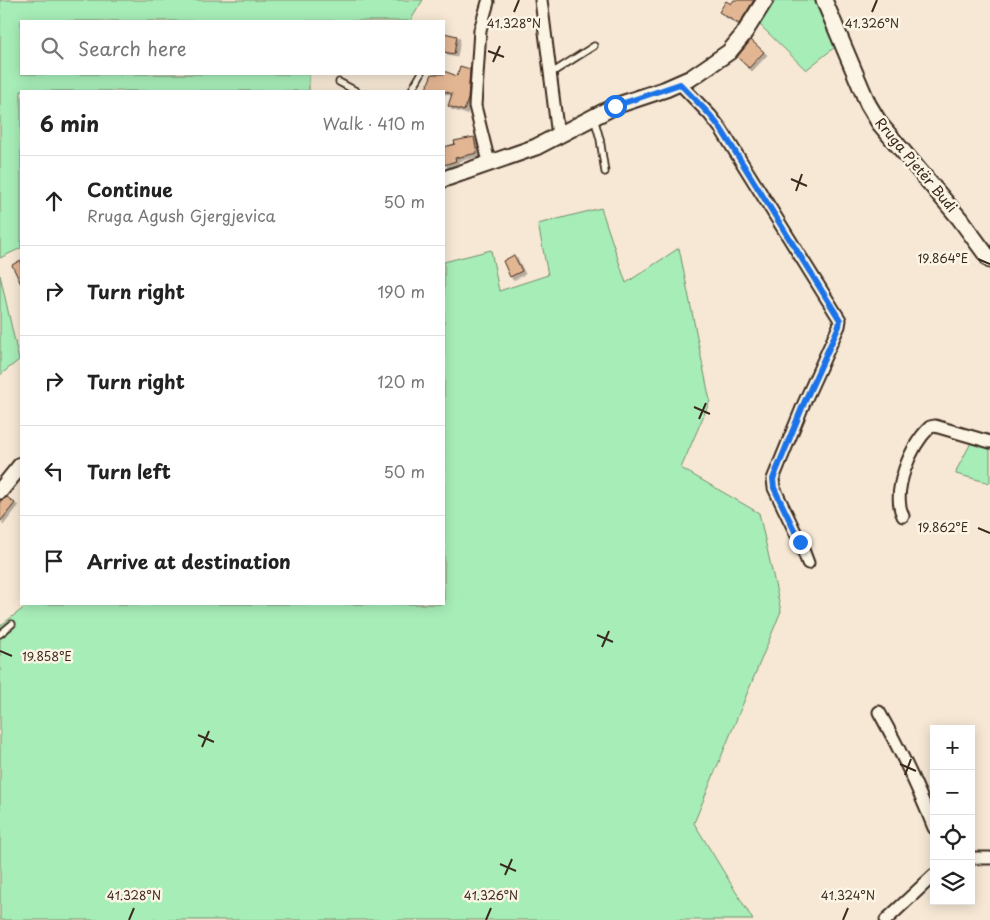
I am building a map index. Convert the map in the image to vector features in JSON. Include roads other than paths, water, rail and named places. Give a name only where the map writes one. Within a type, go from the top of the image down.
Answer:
[{"type":"main road","points":[[445,179],[536,146],[615,106],[680,84],[691,78],[729,52],[743,35],[765,0]]},
{"type":"main road","name":"Rruga Pjetër Budi","points":[[826,3],[868,104],[880,124],[960,219],[990,260]]},
{"type":"main road","points":[[0,491],[20,466]]},
{"type":"street","points":[[541,0],[558,136]]},
{"type":"street","points":[[488,2],[480,30],[475,106],[489,162]]},
{"type":"street","points":[[680,84],[721,129],[840,320],[773,479],[774,488],[808,563]]},
{"type":"street","points":[[903,516],[899,508],[899,498],[906,467],[913,451],[930,427],[935,426],[990,442]]},
{"type":"street","points":[[879,712],[894,738],[930,819]]},
{"type":"street","points":[[975,858],[990,858]]},
{"type":"street","points":[[886,920],[930,879]]},
{"type":"lane","points":[[550,74],[594,46]]},
{"type":"lane","points":[[412,90],[420,75]]},
{"type":"lane","points":[[339,82],[354,90]]},
{"type":"lane","points":[[594,116],[600,139],[604,172]]},
{"type":"lane","points":[[0,634],[12,624]]}]
